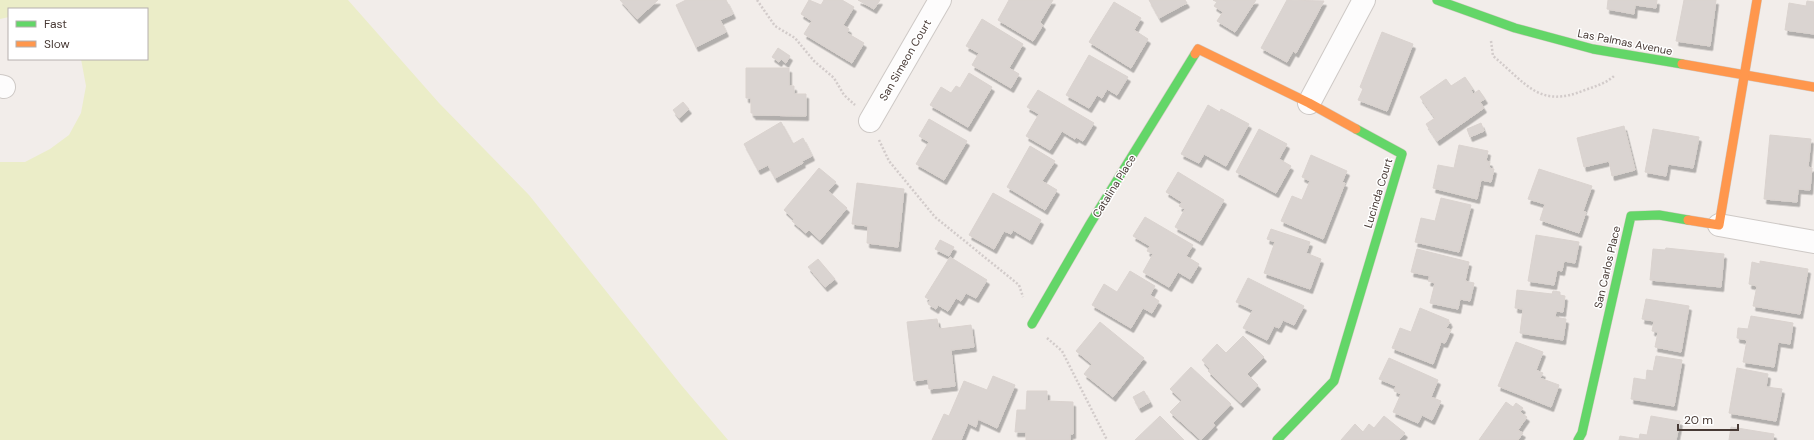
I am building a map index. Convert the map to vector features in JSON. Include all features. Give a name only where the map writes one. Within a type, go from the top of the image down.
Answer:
[{"type":"street","name":"San Simeon Court","points":[[870,121],[940,0]]},
{"type":"street","points":[[1309,103],[1364,0]]},
{"type":"street","name":"Las Palmas Avenue","points":[[1437,0],[1515,28],[1593,49],[1814,87]]},
{"type":"street","points":[[1757,0],[1719,225],[1814,242]]},
{"type":"street","name":"Lucinda Court","points":[[1198,49],[1309,103],[1402,154],[1334,381],[1277,440]]},
{"type":"street","name":"Catalina Place","points":[[1032,324],[1090,224],[1198,49]]},
{"type":"street","name":"San Carlos Place","points":[[1578,440],[1582,433],[1631,216],[1659,215],[1719,225]]},
{"type":"path","points":[[757,0],[775,26],[795,38],[814,60],[834,78],[844,95],[870,121],[889,161],[935,217],[1019,285],[1032,324],[1062,351],[1107,440]]},
{"type":"path","points":[[1488,18],[1494,56],[1533,90],[1543,96],[1557,98],[1572,96],[1609,80],[1634,56]]},
{"type":"green space","points":[[0,0],[348,0],[439,103],[529,195],[682,386],[728,440],[0,440],[0,162],[25,162],[50,149],[69,135],[81,113],[86,86],[81,60],[148,60],[148,8],[8,8],[8,17],[0,19]]},
{"type":"building","points":[[620,0],[658,0],[637,19]]},
{"type":"building","points":[[686,0],[726,0],[733,14],[720,20],[726,32],[696,47],[676,5]]},
{"type":"building","points":[[809,0],[821,5],[824,0],[842,0],[854,7],[843,25],[849,29],[847,33],[864,43],[852,63],[804,34],[812,21],[801,14]]},
{"type":"building","points":[[858,0],[880,0],[874,9]]},
{"type":"building","points":[[1009,0],[1053,0],[1040,22],[1043,25],[1033,41],[998,20]]},
{"type":"building","points":[[1149,0],[1185,0],[1187,3],[1159,18]]},
{"type":"building","points":[[1213,0],[1256,0],[1235,32],[1217,21],[1223,12],[1214,6],[1217,2]]},
{"type":"building","points":[[1287,0],[1324,1],[1296,53],[1293,51],[1287,62],[1261,48]]},
{"type":"building","points":[[1608,0],[1657,0],[1656,8],[1635,5],[1634,14],[1607,9]]},
{"type":"building","points":[[1684,0],[1716,0],[1710,46],[1676,41]]},
{"type":"building","points":[[1807,1],[1814,2],[1814,34],[1785,30],[1789,3],[1806,6]]},
{"type":"building","points":[[1114,2],[1141,18],[1134,30],[1148,39],[1131,68],[1089,42]]},
{"type":"building","points":[[982,19],[1023,44],[1009,68],[1019,74],[1011,88],[972,65],[979,53],[966,46]]},
{"type":"building","points":[[1382,32],[1413,44],[1387,111],[1358,100],[1363,89],[1360,87]]},
{"type":"building","points":[[778,48],[790,56],[786,63],[781,59],[779,62],[772,57]]},
{"type":"building","points":[[1089,55],[1128,77],[1117,95],[1107,89],[1102,98],[1097,95],[1089,108],[1066,95]]},
{"type":"building","points":[[746,68],[789,68],[789,86],[794,86],[794,94],[806,94],[806,116],[753,115],[753,113],[751,113],[751,98],[746,98]]},
{"type":"building","points":[[969,73],[992,87],[968,127],[930,105],[941,87],[951,93],[956,86],[960,88]]},
{"type":"building","points":[[1465,77],[1473,89],[1471,90],[1473,94],[1479,90],[1485,99],[1480,102],[1484,108],[1437,141],[1426,124],[1435,118],[1420,97],[1446,79],[1451,86]]},
{"type":"building","points":[[1038,90],[1094,123],[1083,141],[1076,137],[1075,139],[1062,131],[1050,150],[1026,136],[1039,114],[1027,107]]},
{"type":"building","points":[[683,102],[689,109],[679,118],[673,110]]},
{"type":"building","points":[[1208,105],[1220,112],[1221,109],[1249,124],[1226,166],[1204,154],[1199,163],[1181,154]]},
{"type":"building","points":[[929,119],[967,141],[944,180],[916,164],[929,142],[919,136]]},
{"type":"building","points":[[781,122],[793,144],[803,138],[812,156],[802,161],[803,163],[775,178],[768,165],[758,170],[744,144]]},
{"type":"building","points":[[1481,123],[1484,131],[1470,137],[1467,129]]},
{"type":"building","points":[[1624,126],[1635,170],[1612,176],[1609,161],[1584,167],[1577,138]]},
{"type":"building","points":[[1259,129],[1287,144],[1279,159],[1291,166],[1276,193],[1236,172]]},
{"type":"building","points":[[1653,129],[1699,137],[1693,168],[1668,164],[1666,176],[1645,172]]},
{"type":"building","points":[[1770,135],[1811,139],[1808,167],[1812,168],[1810,190],[1798,189],[1797,202],[1764,199]]},
{"type":"building","points":[[1459,145],[1488,151],[1486,161],[1490,162],[1489,168],[1494,169],[1491,182],[1481,180],[1477,199],[1433,188],[1438,165],[1454,168]]},
{"type":"building","points":[[1030,146],[1055,161],[1042,181],[1057,190],[1045,210],[1007,187]]},
{"type":"building","points":[[1311,155],[1347,171],[1342,182],[1345,183],[1323,239],[1281,221],[1292,196],[1302,200],[1310,181],[1302,177]]},
{"type":"building","points":[[819,168],[836,182],[828,191],[847,208],[820,240],[809,230],[806,233],[792,221],[794,219],[784,210]]},
{"type":"building","points":[[1539,169],[1592,186],[1583,211],[1586,212],[1579,233],[1540,220],[1545,204],[1528,199]]},
{"type":"building","points":[[1178,172],[1224,200],[1200,241],[1175,227],[1185,209],[1179,206],[1182,202],[1166,192]]},
{"type":"building","points":[[857,183],[904,189],[898,247],[867,243],[868,226],[852,224]]},
{"type":"building","points":[[993,193],[1041,220],[1030,240],[1013,230],[1011,234],[1004,231],[994,249],[969,235]]},
{"type":"building","points":[[1441,198],[1471,205],[1459,252],[1415,242],[1421,218],[1435,221]]},
{"type":"building","points":[[1145,217],[1193,245],[1186,256],[1199,264],[1190,279],[1178,272],[1169,287],[1143,272],[1153,254],[1147,251],[1150,246],[1133,236]]},
{"type":"building","points":[[1271,229],[1310,242],[1306,253],[1321,259],[1310,289],[1264,273],[1275,242],[1267,239]]},
{"type":"building","points":[[1536,235],[1579,242],[1575,263],[1564,261],[1562,271],[1557,270],[1554,285],[1528,281]]},
{"type":"building","points":[[940,240],[954,247],[949,256],[935,249]]},
{"type":"building","points":[[1666,248],[1724,254],[1721,287],[1650,280],[1653,249],[1665,250]]},
{"type":"building","points":[[1417,249],[1469,262],[1465,281],[1474,283],[1470,301],[1460,299],[1458,309],[1430,303],[1435,283],[1428,281],[1430,276],[1411,272]]},
{"type":"building","points":[[950,257],[987,280],[976,298],[966,293],[961,301],[956,298],[948,311],[938,305],[936,309],[928,304],[930,300],[925,297]]},
{"type":"building","points":[[818,259],[835,279],[825,287],[808,267]]},
{"type":"building","points":[[1760,261],[1808,269],[1800,314],[1753,306],[1757,286],[1749,284],[1752,262],[1760,264]]},
{"type":"building","points":[[1130,271],[1155,286],[1150,295],[1159,301],[1152,313],[1143,308],[1131,328],[1092,305],[1104,284],[1117,292]]},
{"type":"building","points":[[1248,278],[1304,306],[1294,325],[1283,320],[1279,328],[1274,326],[1267,340],[1243,328],[1253,310],[1236,302]]},
{"type":"building","points":[[1517,290],[1552,294],[1553,291],[1560,292],[1560,295],[1565,296],[1563,312],[1556,311],[1555,317],[1566,319],[1563,340],[1520,333],[1523,309],[1515,308]]},
{"type":"building","points":[[1646,299],[1689,306],[1681,352],[1655,347],[1658,332],[1652,331],[1654,321],[1642,319]]},
{"type":"building","points":[[1420,308],[1449,320],[1448,322],[1450,322],[1446,328],[1451,330],[1445,343],[1441,342],[1433,364],[1392,348],[1400,328],[1411,332]]},
{"type":"building","points":[[1751,316],[1793,323],[1790,344],[1778,342],[1774,367],[1743,362],[1747,340],[1737,338],[1738,328],[1748,329]]},
{"type":"building","points":[[937,319],[939,329],[971,325],[974,347],[951,350],[955,386],[929,389],[928,379],[914,381],[907,322]]},
{"type":"building","points":[[1100,322],[1144,358],[1113,397],[1084,374],[1092,364],[1076,351]]},
{"type":"building","points":[[1243,336],[1264,357],[1247,374],[1258,385],[1241,403],[1208,371],[1210,369],[1202,360],[1217,344],[1226,353]]},
{"type":"building","points":[[1516,342],[1543,352],[1536,370],[1543,373],[1540,378],[1559,385],[1551,407],[1498,386]]},
{"type":"building","points":[[1656,356],[1682,360],[1674,406],[1631,399],[1634,378],[1646,380],[1647,370],[1653,371]]},
{"type":"building","points":[[1389,358],[1438,380],[1431,397],[1441,401],[1432,420],[1422,415],[1418,423],[1393,412],[1401,394],[1394,391],[1396,386],[1379,379]]},
{"type":"building","points":[[1191,367],[1231,404],[1213,423],[1215,425],[1201,440],[1170,412],[1182,400],[1170,389]]},
{"type":"building","points":[[1737,368],[1768,374],[1766,387],[1782,389],[1776,421],[1729,413]]},
{"type":"building","points":[[993,376],[1015,385],[997,428],[978,419],[976,427],[968,423],[961,440],[932,440],[944,414],[949,416],[964,381],[987,390]]},
{"type":"building","points":[[1027,391],[1047,391],[1047,401],[1073,402],[1073,434],[1070,434],[1070,440],[1026,440],[1026,432],[1015,432],[1017,410],[1026,410]]},
{"type":"building","points":[[1144,391],[1150,402],[1139,408],[1133,397]]},
{"type":"building","points":[[1506,402],[1513,407],[1516,403],[1523,408],[1520,412],[1527,417],[1518,430],[1523,433],[1518,440],[1479,440]]},
{"type":"building","points":[[1160,416],[1184,440],[1135,440]]},
{"type":"building","points":[[1384,416],[1405,433],[1399,440],[1341,440],[1355,424],[1363,432],[1369,424],[1374,428]]},
{"type":"building","points":[[1651,416],[1680,421],[1676,440],[1619,440],[1620,436],[1639,439],[1640,434],[1647,435]]},
{"type":"building","points":[[1731,427],[1774,434],[1773,440],[1729,440]]},
{"type":"traffic: fast","points":[[1437,0],[1515,28],[1593,49],[1682,64]]},
{"type":"traffic: fast","points":[[1032,324],[1090,224],[1195,54]]},
{"type":"traffic: fast","points":[[1277,440],[1334,381],[1402,154],[1356,129]]},
{"type":"traffic: fast","points":[[1578,440],[1582,433],[1631,216],[1659,215],[1688,220]]},
{"type":"traffic: slow","points":[[1688,220],[1719,225],[1757,0]]},
{"type":"traffic: slow","points":[[1195,54],[1198,49],[1309,103],[1356,129]]},
{"type":"traffic: slow","points":[[1682,64],[1814,87]]}]
